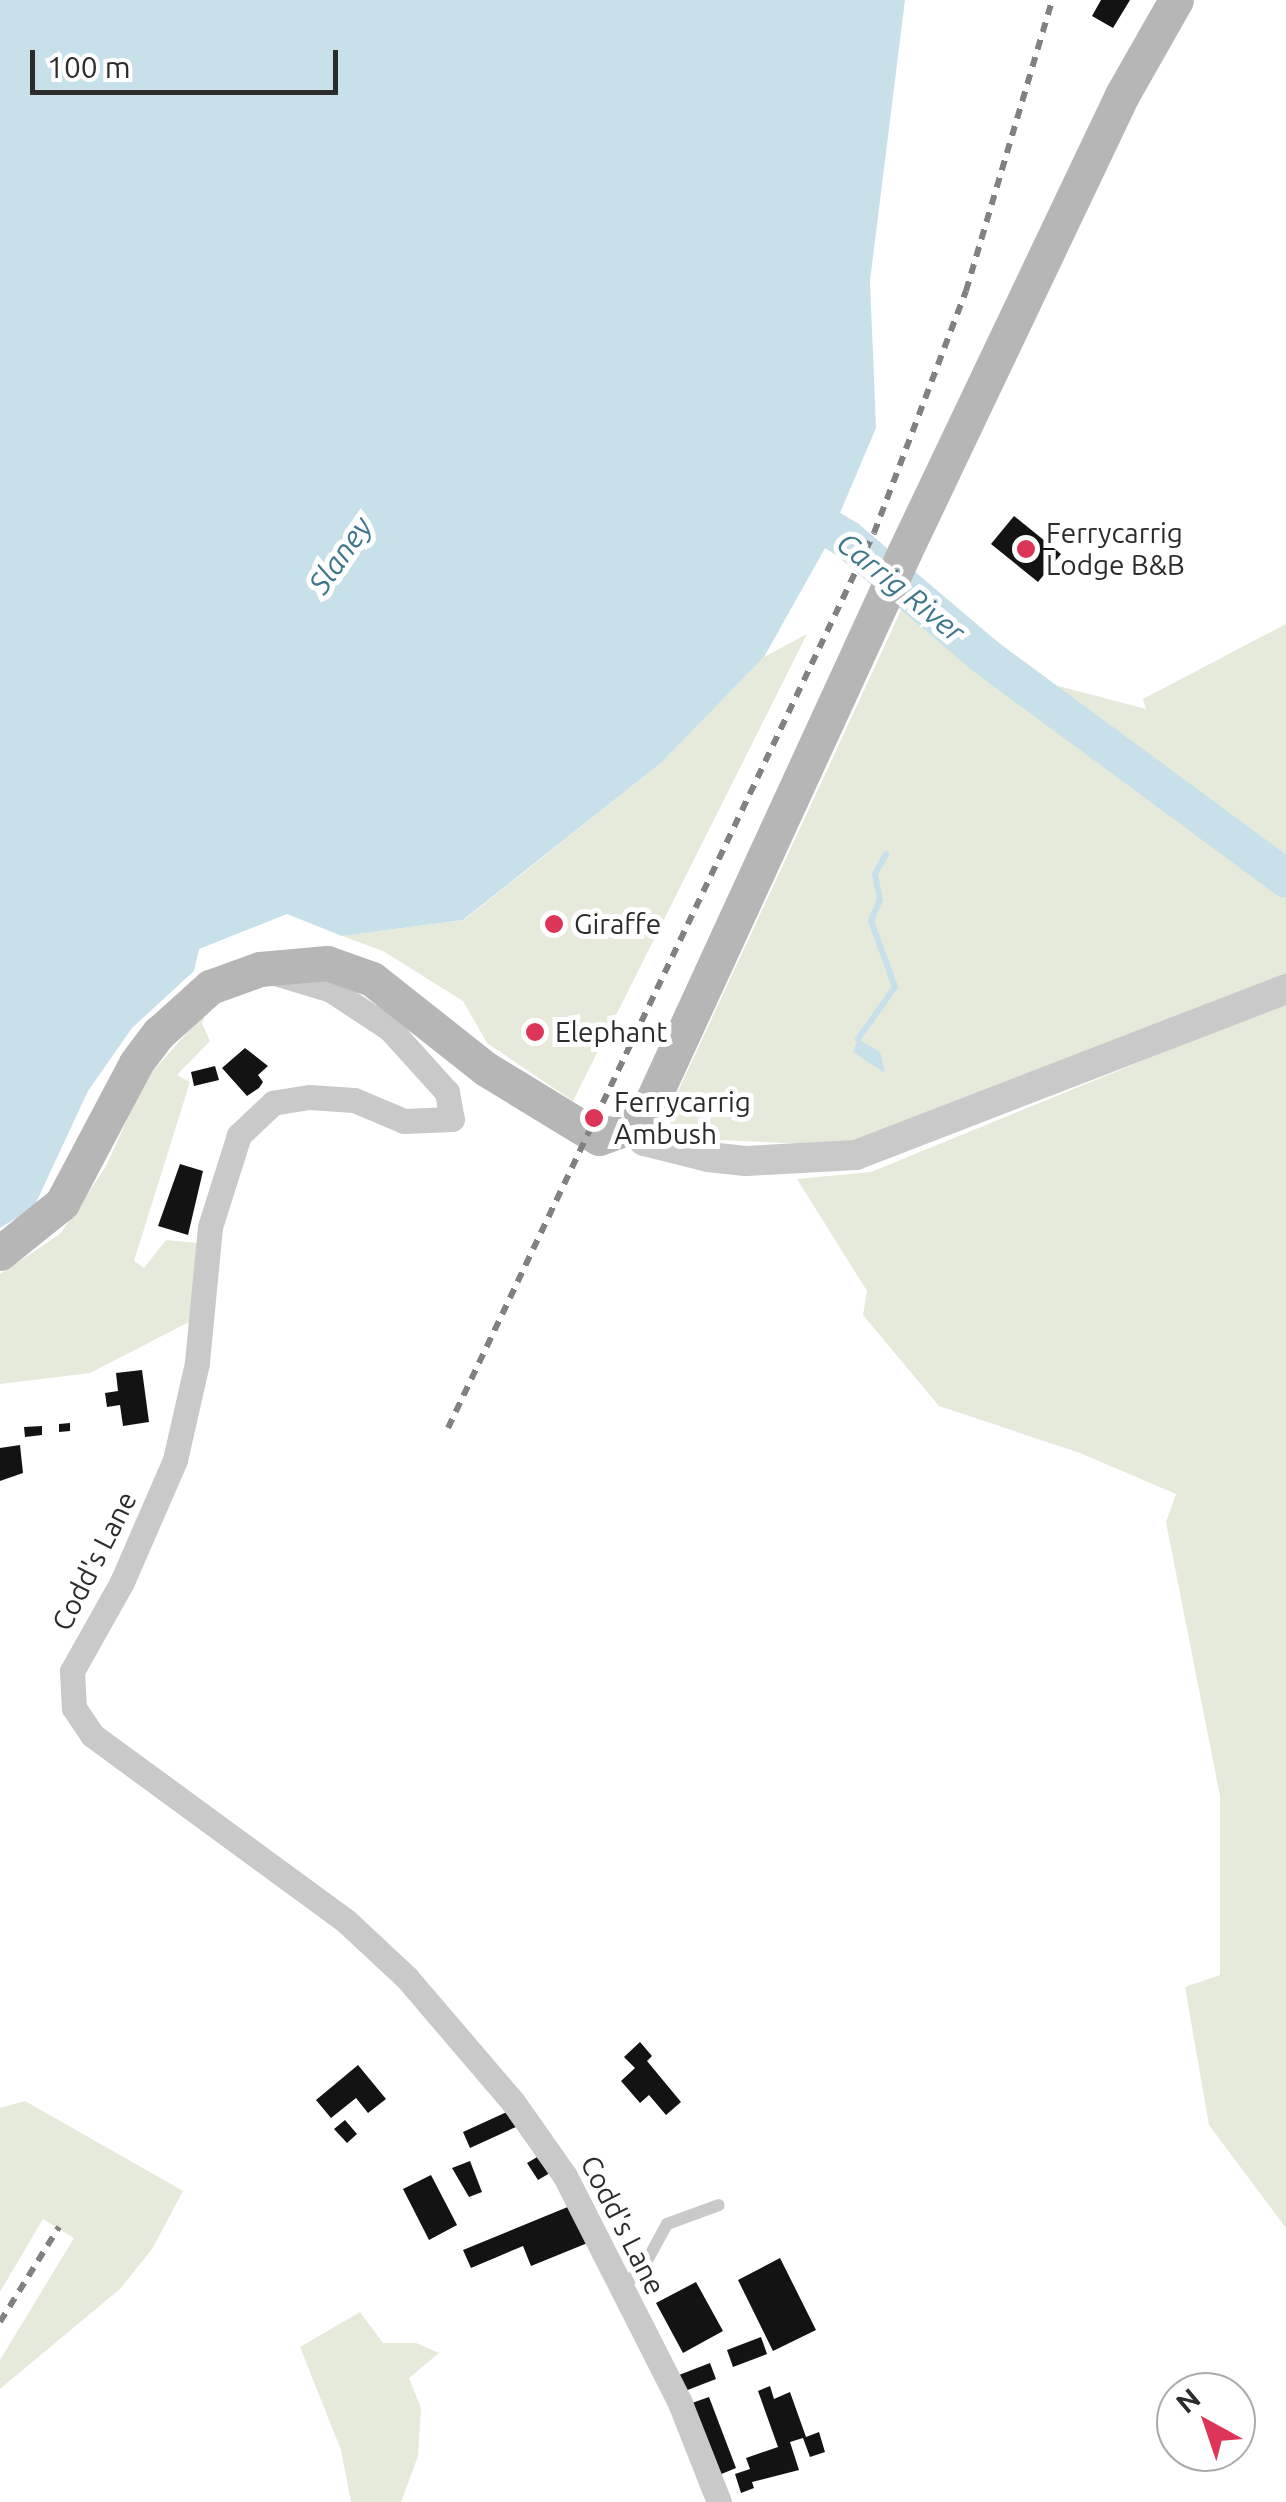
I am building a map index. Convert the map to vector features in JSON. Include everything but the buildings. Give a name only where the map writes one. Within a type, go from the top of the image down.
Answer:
[{"type":"main road","points":[[0,1254],[62,1203],[126,1080],[159,1034],[210,987],[260,969],[305,962],[348,967],[394,993],[486,1070],[599,1138],[632,1126],[648,1110],[679,1052],[905,550],[1122,95],[1176,0]]},
{"type":"street","name":"Codd's Lane","points":[[260,969],[332,990],[362,1007],[447,1092],[452,1119],[404,1121],[354,1100],[309,1097],[274,1103],[238,1135],[210,1227],[197,1364],[176,1460],[122,1582],[72,1672],[74,1708],[92,1735],[346,1921],[407,1978],[552,2154],[680,2403],[719,2502]]},
{"type":"street","points":[[632,1126],[644,1141],[746,1162],[856,1155],[1286,989]]},
{"type":"lane","points":[[622,2288],[643,2268],[667,2224],[719,2205]]},
{"type":"green space","points":[[904,604],[1017,692],[1051,684],[1146,709],[1143,699],[1286,624],[1286,979],[846,1146],[678,1138],[667,1115]]},
{"type":"green space","points":[[807,634],[573,1101],[487,1043],[463,1001],[383,951],[342,936],[464,920],[661,763],[764,657]]},
{"type":"green space","points":[[1286,1002],[1286,2228],[1209,2125],[1185,1987],[1220,1975],[1220,1796],[1166,1522],[1176,1494],[1080,1453],[939,1406],[863,1315],[867,1291],[797,1179],[871,1172]]},
{"type":"green space","points":[[208,1009],[202,1023],[210,1041],[177,1075],[190,1082],[134,1261],[144,1268],[166,1240],[198,1243],[189,1322],[90,1373],[0,1384],[0,1274],[60,1234],[105,1168],[146,1079]]},
{"type":"green space","points":[[25,2101],[183,2191],[152,2249],[120,2289],[0,2389],[0,2360],[74,2238],[43,2219],[0,2292],[0,2108]]},
{"type":"green space","points":[[360,2312],[383,2343],[416,2343],[439,2353],[409,2378],[421,2408],[418,2456],[401,2502],[351,2502],[341,2450],[300,2347]]},
{"type":"water","name":"Slaney","points":[[0,0],[905,0],[870,281],[876,428],[840,513],[847,539],[829,541],[764,657],[661,763],[463,920],[342,936],[287,914],[199,949],[194,971],[132,1028],[88,1091],[34,1207],[0,1228]]},
{"type":"water","points":[[858,1039],[880,1052],[885,1073],[853,1052]]},
{"type":"waterway","name":"Carrig River","points":[[805,514],[847,539],[986,657],[1286,878]]},
{"type":"waterway","points":[[858,1039],[895,987],[871,921],[880,900],[875,874],[886,854]]},
{"type":"railway","points":[[448,1428],[874,533],[966,291],[1052,0]]},
{"type":"railway","points":[[0,2322],[59,2227]]},
{"type":"place","name":"Ferrycarrig Lodge B&B","points":[[1026,549]]},
{"type":"place","name":"Giraffe","points":[[554,924]]},
{"type":"place","name":"Elephant","points":[[535,1032]]},
{"type":"place","name":"Ferrycarrig Ambush","points":[[594,1118]]}]
